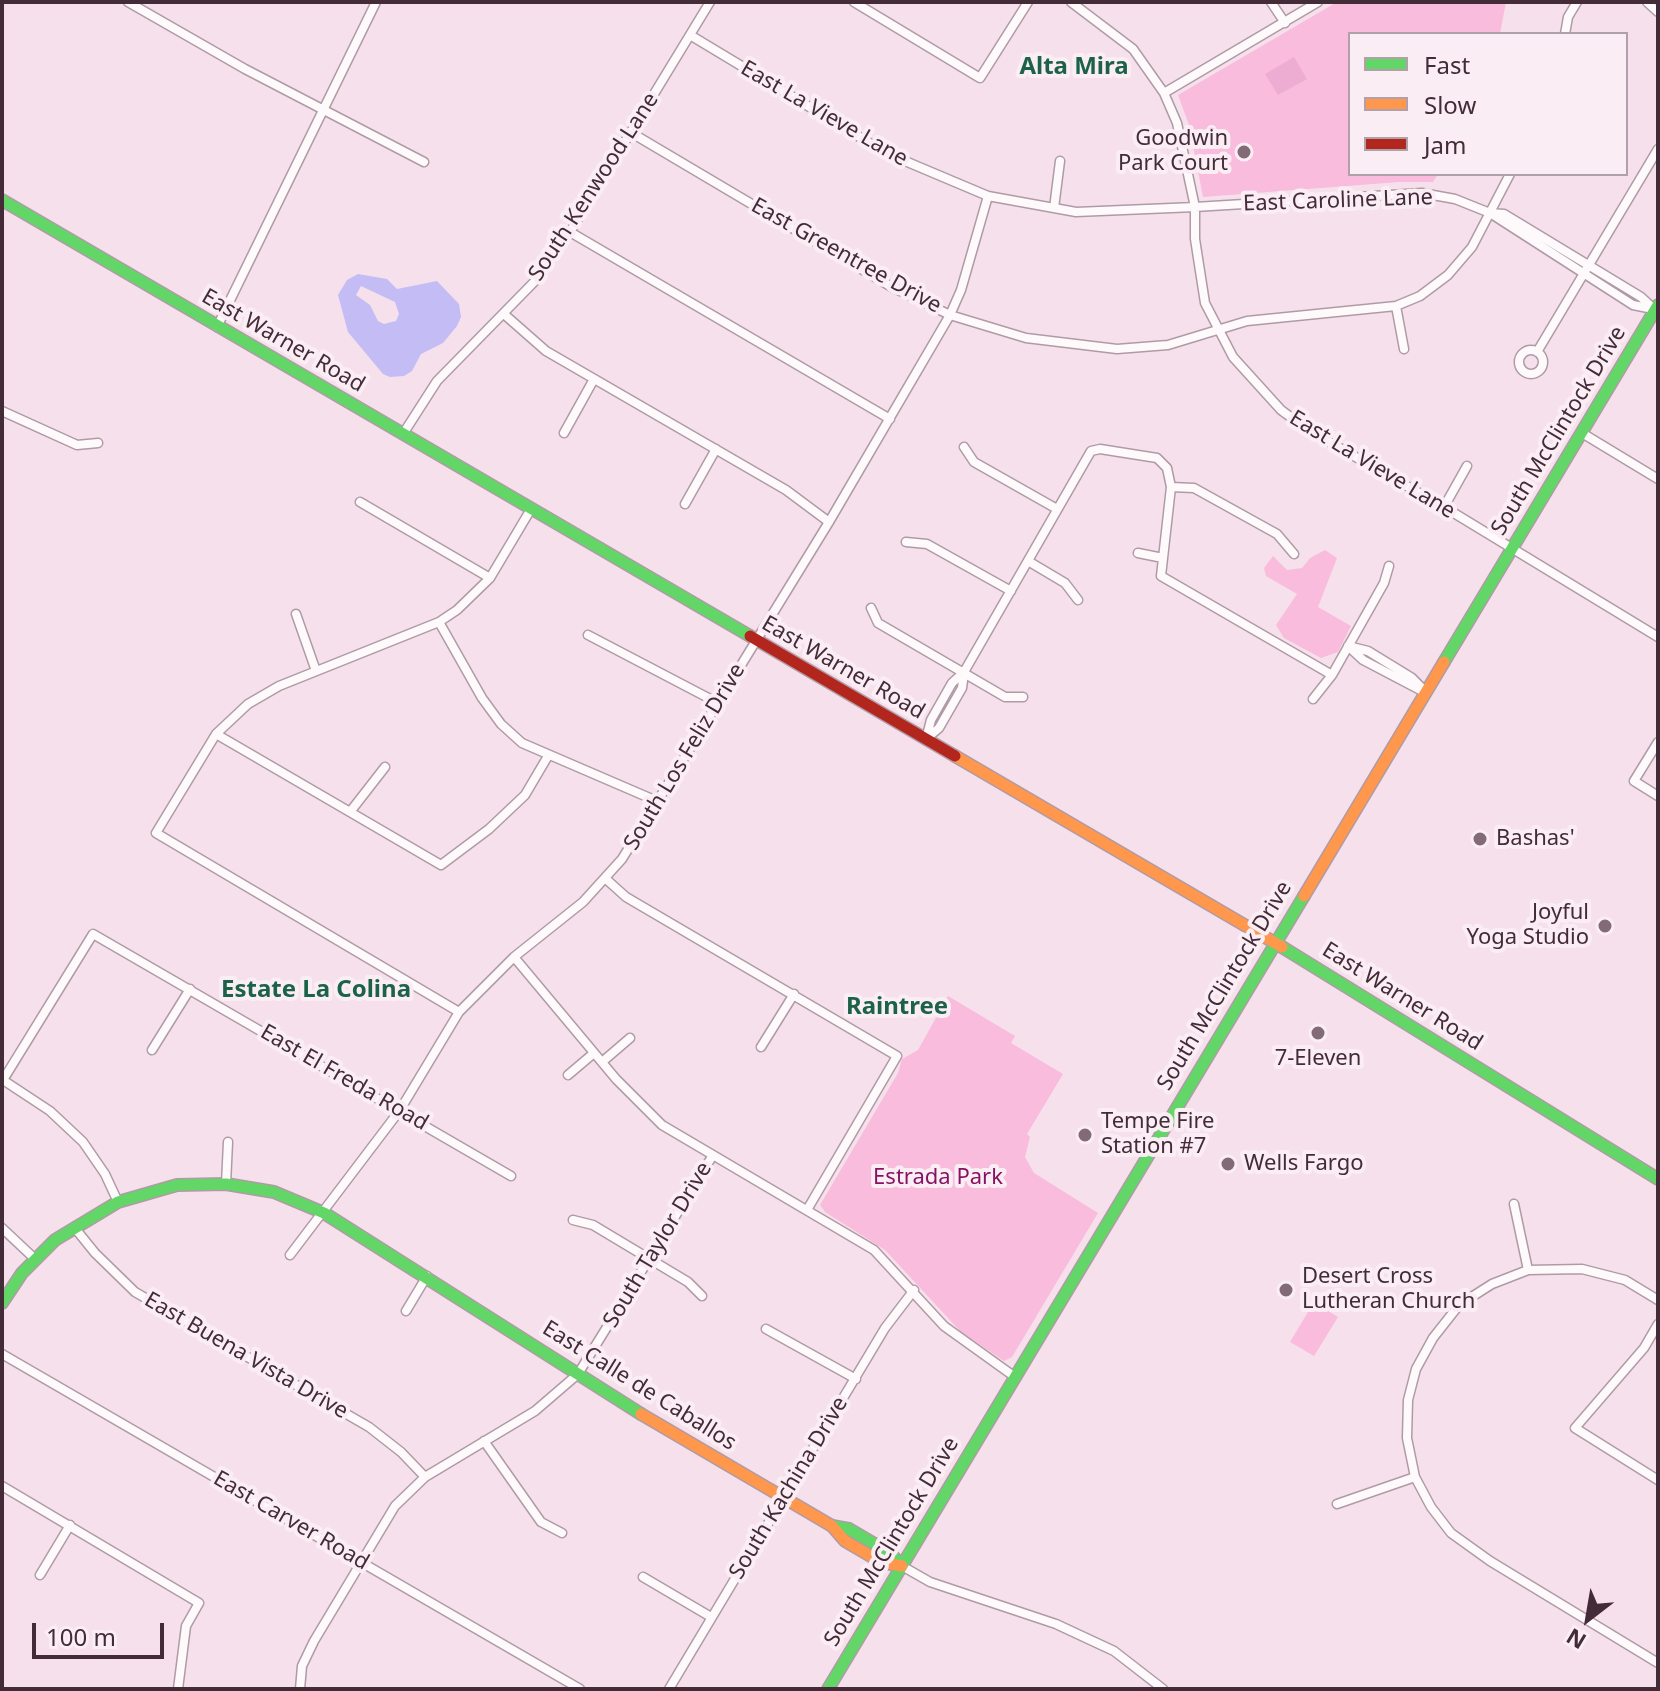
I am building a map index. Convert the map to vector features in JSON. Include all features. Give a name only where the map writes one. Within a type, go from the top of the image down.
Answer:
[{"type":"main road","name":"East Warner Road","points":[[2,200],[1275,942],[1658,1179]]},
{"type":"main road","name":"South McClintock Drive","points":[[828,1689],[1656,308]]},
{"type":"main road","name":"East Calle de Caballos","points":[[2,1303],[35,1259],[73,1226],[118,1202],[177,1185],[226,1184],[274,1192],[324,1213],[578,1374],[832,1526],[845,1541],[881,1562],[902,1566]]},
{"type":"street","points":[[128,2],[245,69],[424,162]]},
{"type":"street","points":[[217,327],[376,2]]},
{"type":"street","name":"South Kenwood Lane","points":[[403,434],[437,381],[536,280],[570,232],[710,2]]},
{"type":"street","points":[[854,2],[980,78],[1028,2]]},
{"type":"street","points":[[1071,2],[1133,49],[1164,93],[1177,123],[1195,207]]},
{"type":"street","points":[[1271,2],[1285,23]]},
{"type":"street","points":[[1164,93],[1318,2]]},
{"type":"street","points":[[1565,32],[1568,17],[1577,2]]},
{"type":"street","points":[[1647,2],[1658,12]]},
{"type":"street","name":"East La Vieve Lane","points":[[690,35],[886,153],[988,196],[1076,212],[1195,207],[1205,303],[1217,330],[1250,379],[1281,410],[1308,430],[1444,507],[1658,637]]},
{"type":"street","name":"East Greentree Drive","points":[[630,132],[890,286],[950,315],[1026,338],[1117,349],[1168,345],[1217,330]]},
{"type":"street","points":[[1537,352],[1658,149]]},
{"type":"street","points":[[1054,208],[1060,161]]},
{"type":"street","points":[[1217,330],[1247,321],[1396,306],[1420,296],[1448,275],[1472,247],[1509,176]]},
{"type":"street","name":"East Caroline Lane","points":[[1195,207],[1422,193],[1455,199],[1490,213],[1633,305],[1656,308]]},
{"type":"street","name":"South Los Feliz Drive","points":[[290,1255],[400,1110],[459,1012],[514,957],[606,879],[659,802],[950,315],[961,290],[988,196]]},
{"type":"street","name":"East Caroline Lane","points":[[1490,213],[1504,214],[1656,308]]},
{"type":"street","points":[[570,232],[890,419]]},
{"type":"street","points":[[1396,306],[1404,349]]},
{"type":"street","points":[[505,315],[527,338],[786,490],[829,522]]},
{"type":"street","points":[[564,433],[594,379]]},
{"type":"street","points":[[2,411],[77,445],[98,443]]},
{"type":"street","points":[[1582,433],[1658,479]]},
{"type":"street","points":[[964,447],[974,462],[1057,509]]},
{"type":"street","points":[[685,504],[716,449]]},
{"type":"street","points":[[926,739],[931,720],[964,672],[1091,451],[1100,449],[1157,458],[1167,468],[1171,487],[1161,576],[1332,675]]},
{"type":"street","points":[[1444,507],[1467,466]]},
{"type":"street","points":[[1171,487],[1194,488],[1277,534],[1294,554]]},
{"type":"street","points":[[360,502],[490,578]]},
{"type":"street","points":[[459,1012],[156,833],[216,734],[248,704],[279,686],[439,622],[475,595],[490,578],[531,509]]},
{"type":"street","points":[[906,542],[927,544],[1011,591]]},
{"type":"street","points":[[1138,553],[1163,558]]},
{"type":"street","points":[[1028,561],[1065,583],[1078,600]]},
{"type":"street","points":[[1313,699],[1332,675],[1384,583],[1389,566]]},
{"type":"street","points":[[871,608],[878,623],[1005,697],[1023,697]]},
{"type":"street","points":[[296,614],[316,671]]},
{"type":"street","points":[[439,622],[482,698],[501,724],[522,743],[659,802]]},
{"type":"street","points":[[588,635],[718,703]]},
{"type":"street","points":[[1348,646],[1363,660],[1406,685],[1426,692]]},
{"type":"street","points":[[216,734],[441,865],[489,829],[525,795],[548,756]]},
{"type":"street","points":[[1658,742],[1634,781],[1658,796]]},
{"type":"street","points":[[350,812],[385,767]]},
{"type":"street","points":[[606,879],[626,897],[897,1056],[807,1210]]},
{"type":"street","name":"East El Freda Road","points":[[3,1080],[93,934],[511,1176]]},
{"type":"street","points":[[514,957],[594,1053],[662,1125],[874,1250],[944,1326],[1015,1377]]},
{"type":"street","points":[[152,1050],[190,989]]},
{"type":"street","points":[[761,1047],[794,994]]},
{"type":"street","points":[[602,1062],[630,1038]]},
{"type":"street","points":[[568,1075],[594,1053]]},
{"type":"street","points":[[3,1080],[50,1111],[83,1142],[105,1174],[118,1202]]},
{"type":"street","points":[[226,1184],[228,1142]]},
{"type":"street","name":"South Taylor Drive","points":[[300,1689],[302,1666],[314,1641],[395,1506],[425,1477],[535,1411],[578,1374],[713,1155]]},
{"type":"street","points":[[1514,1204],[1528,1270]]},
{"type":"street","points":[[573,1220],[593,1225],[688,1282],[702,1296]]},
{"type":"street","name":"East Buena Vista Drive","points":[[73,1226],[95,1253],[135,1292],[369,1427],[401,1452],[425,1477]]},
{"type":"street","points":[[2,1228],[35,1259]]},
{"type":"street","points":[[1658,1300],[1625,1280],[1582,1269],[1528,1270],[1492,1284],[1459,1305],[1433,1338],[1416,1369],[1408,1400],[1407,1438],[1415,1477],[1431,1507],[1451,1533],[1490,1561],[1658,1663]]},
{"type":"street","points":[[406,1311],[427,1276]]},
{"type":"street","name":"South Kachina Drive","points":[[669,1689],[885,1328],[914,1290]]},
{"type":"street","points":[[1658,1324],[1644,1348],[1575,1428],[1658,1480]]},
{"type":"street","points":[[766,1329],[856,1379]]},
{"type":"street","name":"East Carver Road","points":[[2,1354],[580,1689]]},
{"type":"street","points":[[484,1441],[541,1522],[562,1533]]},
{"type":"street","points":[[1337,1504],[1415,1477]]},
{"type":"street","points":[[2,1486],[199,1603],[186,1626],[178,1689]]},
{"type":"street","points":[[40,1575],[70,1525]]},
{"type":"street","points":[[902,1566],[930,1582],[1071,1631],[1114,1651],[1163,1689]]},
{"type":"street","points":[[643,1577],[711,1617]]},
{"type":"green space","points":[[1337,2],[1506,2],[1500,32],[1348,32],[1348,176],[1437,176],[1433,182],[1203,197],[1189,125],[1178,95]]},
{"type":"green space","points":[[1325,550],[1337,558],[1318,607],[1351,626],[1338,652],[1321,658],[1284,638],[1276,625],[1297,594],[1266,576],[1264,568],[1273,556],[1287,570],[1302,568],[1310,558]]},
{"type":"green space","name":"Estrada Park","points":[[948,996],[1015,1036],[1011,1043],[1063,1074],[1027,1134],[1030,1137],[1025,1157],[1034,1173],[1098,1213],[1012,1357],[1004,1361],[961,1332],[885,1250],[825,1212],[820,1205],[898,1073],[902,1059],[918,1050]]},
{"type":"green space","points":[[1314,1302],[1338,1317],[1314,1356],[1290,1342]]},
{"type":"shaded area","points":[[1294,57],[1307,79],[1278,95],[1265,74]]},
{"type":"shaded area","points":[[358,274],[387,279],[397,289],[437,281],[459,304],[461,317],[443,343],[421,354],[412,371],[404,376],[390,377],[383,374],[348,332],[338,295],[347,280]],"holes":[[[361,286],[395,302],[399,314],[396,321],[384,324],[378,321],[370,305],[356,295]]]},
{"type":"traffic: fast","points":[[2,200],[750,636]]},
{"type":"traffic: fast","points":[[1444,662],[1658,305]]},
{"type":"traffic: fast","points":[[828,1689],[1304,896]]},
{"type":"traffic: fast","points":[[1282,947],[1658,1179]]},
{"type":"traffic: fast","points":[[2,1303],[22,1273],[55,1240],[118,1202],[177,1185],[226,1184],[274,1192],[324,1213],[641,1414]]},
{"type":"traffic: fast","points":[[832,1526],[849,1529],[890,1553],[902,1566]]},
{"type":"traffic: slow","points":[[1304,896],[1444,662]]},
{"type":"traffic: slow","points":[[955,756],[1282,947]]},
{"type":"traffic: slow","points":[[641,1414],[832,1526],[845,1541],[881,1562],[902,1566]]},
{"type":"traffic: jam","points":[[750,636],[955,756]]},
{"type":"place","name":"Goodwin Park Court","points":[[1244,152]]},
{"type":"place","name":"Bashas'","points":[[1480,839]]},
{"type":"place","name":"Joyful Yoga Studio","points":[[1605,926]]},
{"type":"place","name":"7-Eleven","points":[[1318,1033]]},
{"type":"place","name":"Tempe Fire Station #7","points":[[1085,1135]]},
{"type":"place","name":"Wells Fargo","points":[[1228,1164]]},
{"type":"place","name":"Desert Cross Lutheran Church","points":[[1286,1290]]},
{"type":"district","name":"Alta Mira","points":[[1074,67]]},
{"type":"district","name":"Estate La Colina","points":[[316,990]]},
{"type":"district","name":"Raintree","points":[[897,1007]]}]
